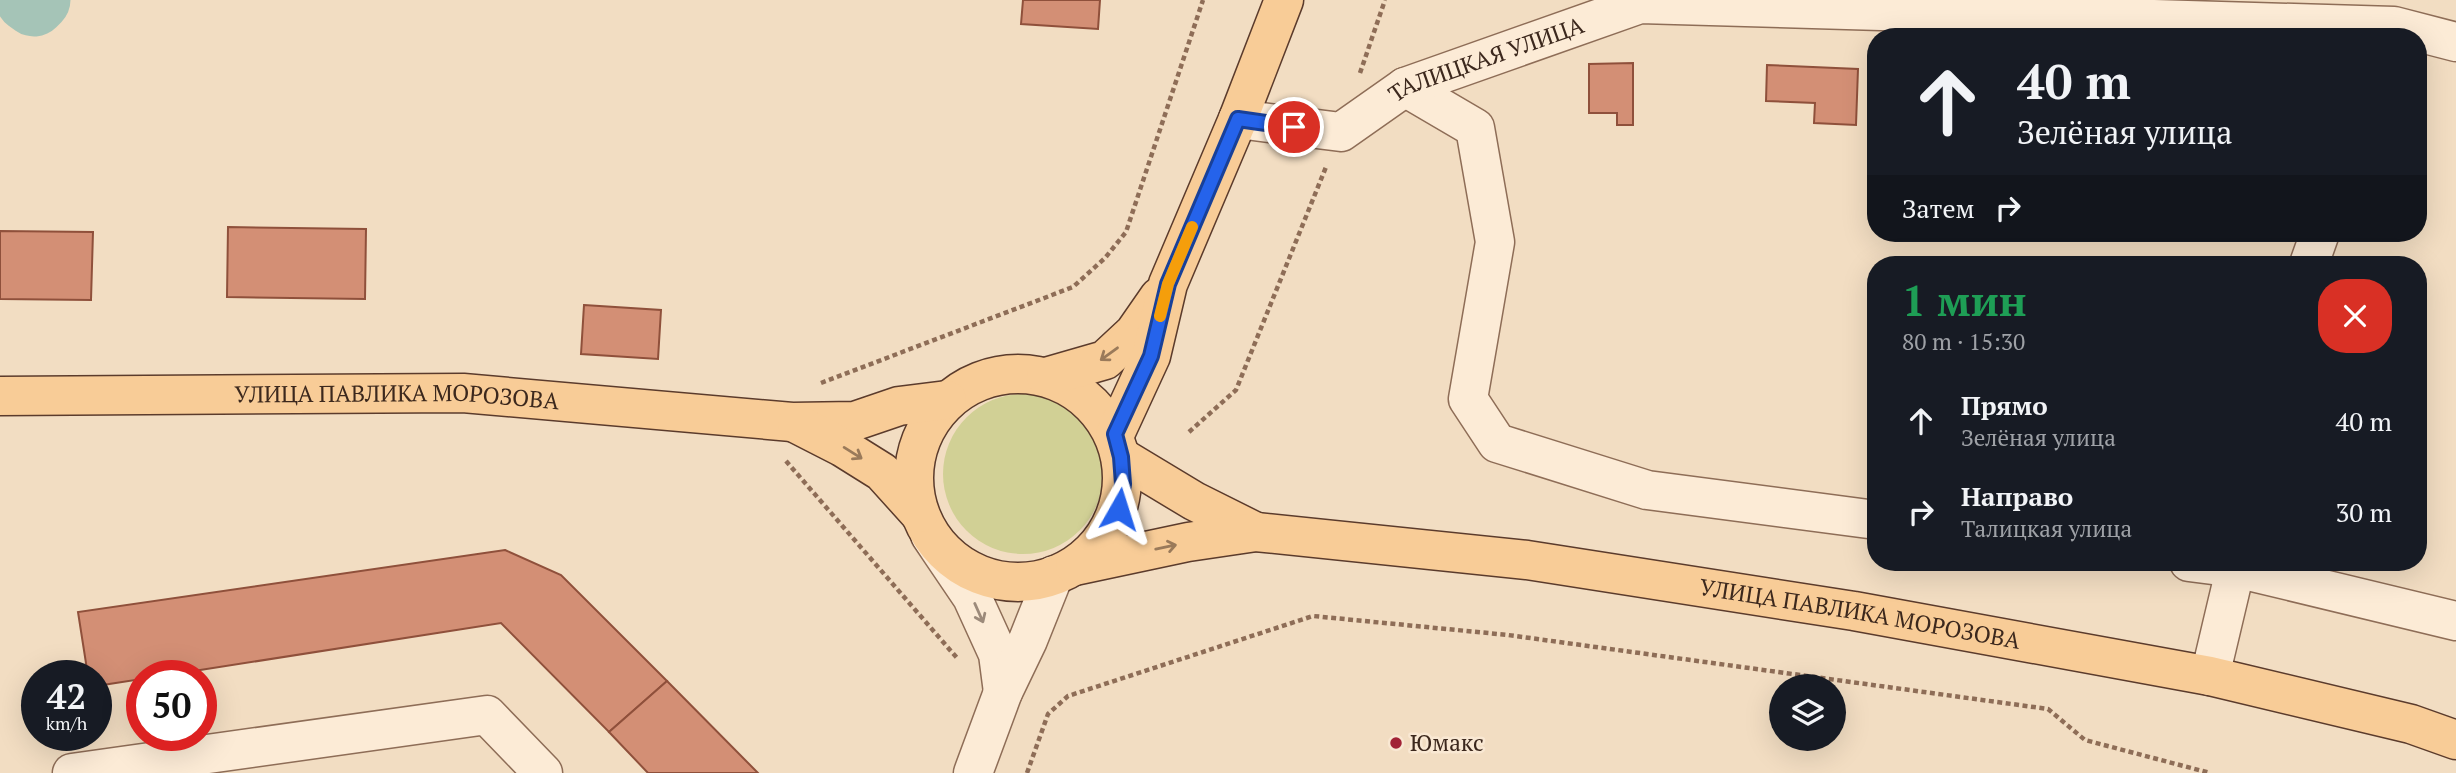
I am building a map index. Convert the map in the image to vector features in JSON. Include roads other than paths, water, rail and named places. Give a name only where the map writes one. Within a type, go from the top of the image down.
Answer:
[{"type":"main road","points":[[1065,571],[1096,548],[1119,509],[1123,484],[1118,446],[1151,356],[1168,284],[1238,119],[1283,0]]},
{"type":"main road","points":[[1046,377],[1105,360],[1134,333],[1168,284]]},
{"type":"main road","points":[[924,524],[913,480],[918,447],[924,432],[947,400],[969,385],[992,376],[1022,373],[1046,377],[1084,396],[1118,446],[1194,501],[1256,532]]},
{"type":"main road","name":"УЛИЦА ПАВЛИКА МОРОЗОВА","points":[[0,396],[463,393],[788,440],[899,406],[947,400]]},
{"type":"main road","points":[[788,440],[842,447],[882,472],[924,524],[936,544],[961,566],[992,580],[1026,583],[1188,542],[1256,532]]},
{"type":"main road","name":"УЛИЦА ПАВЛИКА МОРОЗОВА","points":[[1256,532],[1527,560],[1854,611],[2210,676],[2411,724],[2456,740]]},
{"type":"street","name":"ТАЛИЦКАЯ УЛИЦА","points":[[1238,119],[1341,132],[1405,87],[1640,4],[2395,21],[2415,28]]},
{"type":"street","name":"ТАЛИЦКАЯ УЛИЦА","points":[[2427,32],[2456,42]]},
{"type":"street","points":[[1405,87],[1475,128],[1495,242],[1468,399],[1497,443],[1647,490],[1867,519]]},
{"type":"street","points":[[924,524],[972,597],[998,654],[1003,692]]},
{"type":"street","points":[[973,773],[1003,692],[1065,571]]},
{"type":"street","points":[[2210,676],[2235,571]]},
{"type":"street","points":[[2260,571],[2456,621]]},
{"type":"street","points":[[72,773],[486,715],[543,773]]},
{"type":"waterway","points":[[27,0],[34,5],[39,0]]},
{"type":"place","name":"Юмакс","points":[[1396,743]]}]
